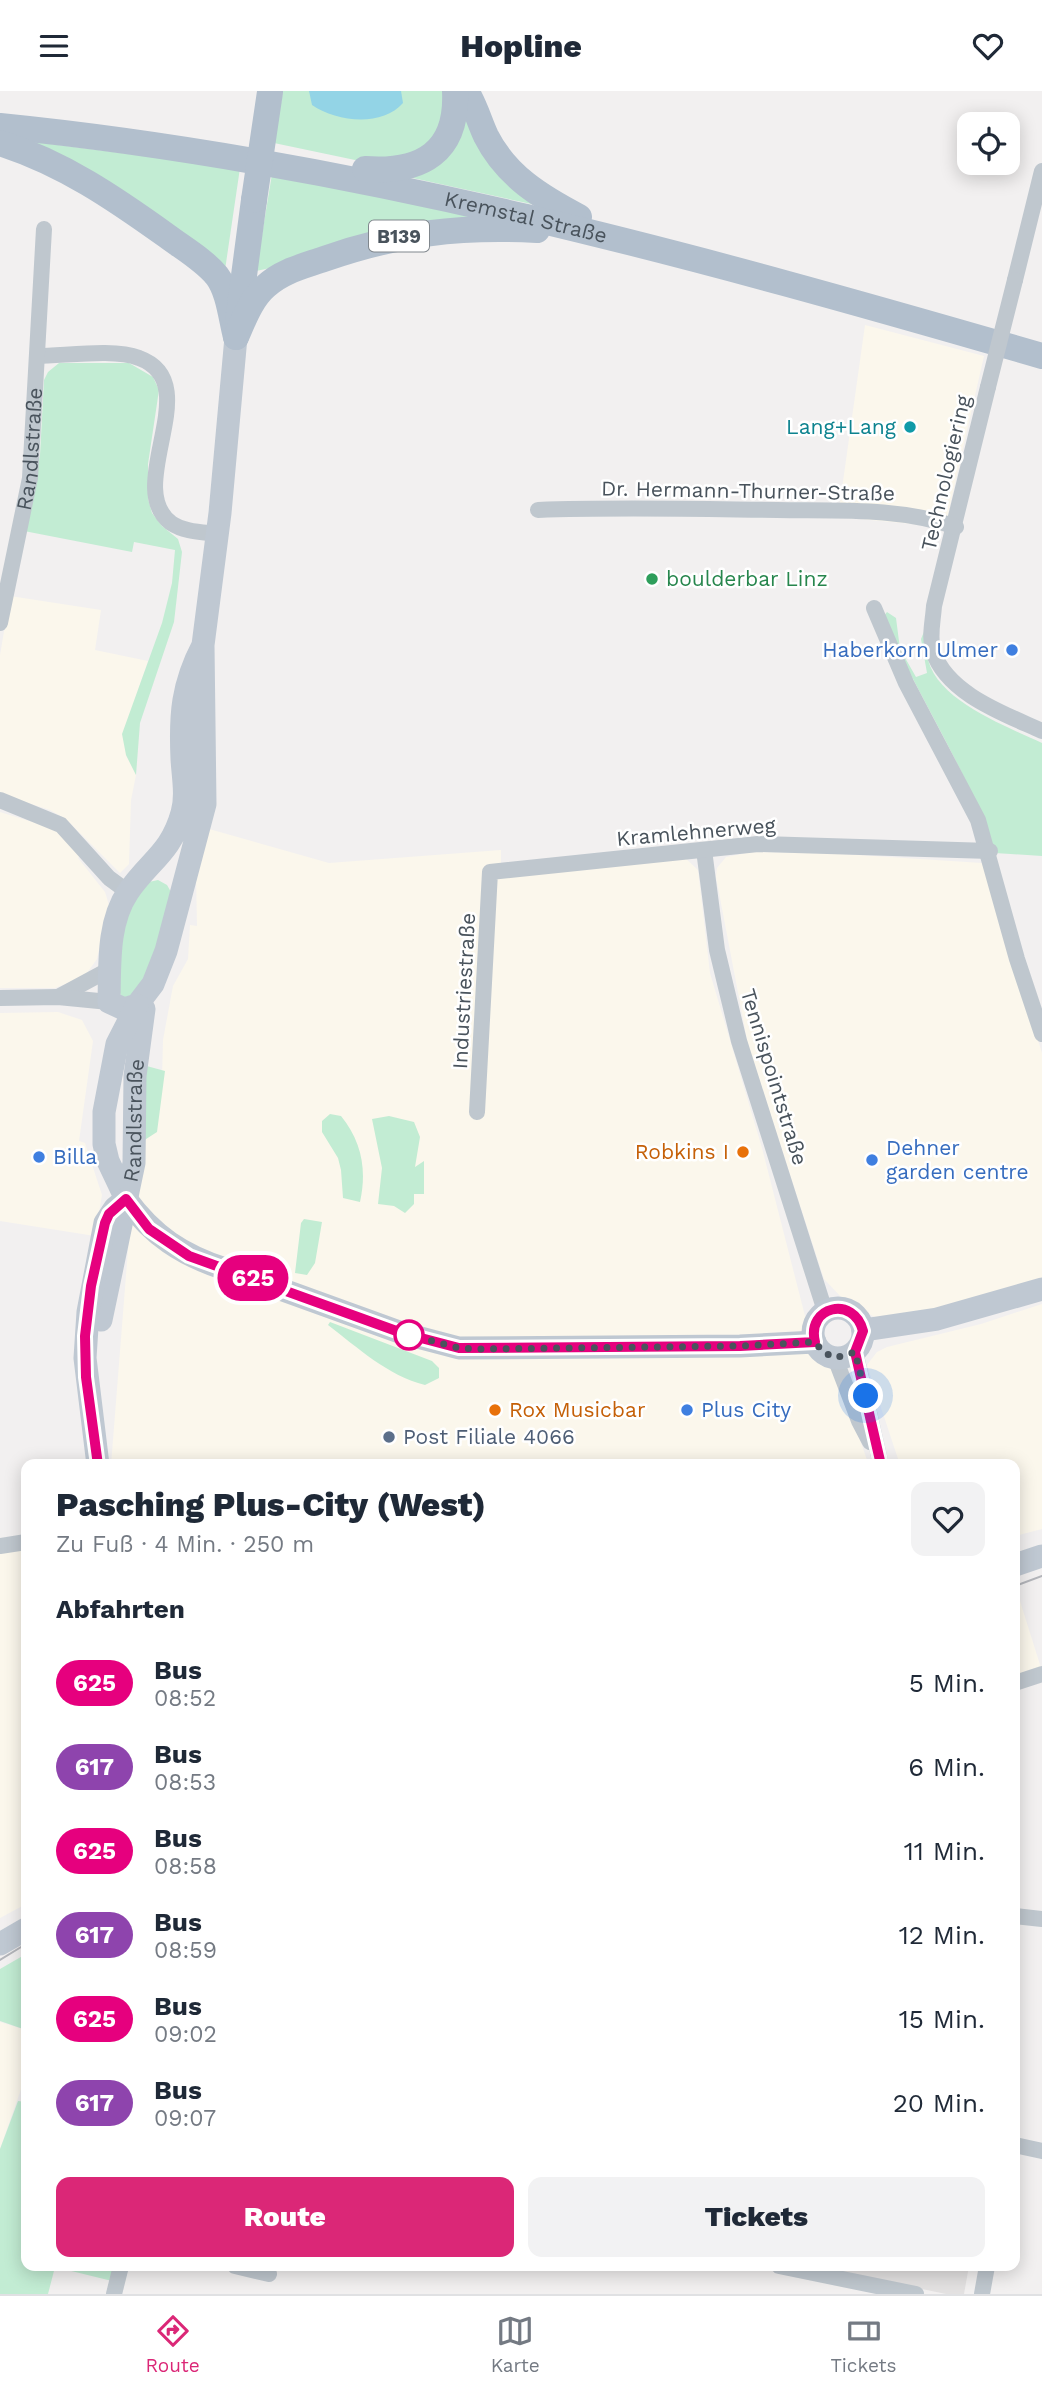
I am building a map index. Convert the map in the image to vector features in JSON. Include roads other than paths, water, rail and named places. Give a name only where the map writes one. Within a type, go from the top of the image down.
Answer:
[{"type":"main road","name":"B139","points":[[276,163],[393,169],[423,162],[436,153],[452,129],[455,91]]},
{"type":"main road","name":"B139","points":[[466,91],[487,137],[512,172],[546,199],[611,236]]},
{"type":"main road","points":[[236,337],[270,92]]},
{"type":"main road","name":"Kremstal Straße","points":[[0,126],[276,163],[423,191],[611,236],[1042,356]]},
{"type":"main road","points":[[0,143],[52,162],[78,176],[196,257],[218,278],[224,289],[236,337]]},
{"type":"main road","name":"B139","points":[[236,337],[255,298],[275,278],[374,243],[421,232],[482,227],[611,236]]},
{"type":"street","name":"Technologiering","points":[[1042,171],[956,527],[934,606],[931,632],[933,649],[952,680],[968,693],[1042,731]]},
{"type":"street","name":"Randlstraße","points":[[0,623],[29,485],[44,229]]},
{"type":"street","name":"Randlstraße","points":[[117,1044],[166,951],[205,804],[203,645],[218,534],[236,337]]},
{"type":"street","name":"Randlstraße","points":[[37,356],[121,355],[136,357],[157,369],[167,392],[156,475],[157,503],[161,513],[182,529],[218,534]]},
{"type":"street","name":"Dr. Hermann-Thurner-Straße","points":[[538,510],[607,507],[871,512],[937,520],[956,527]]},
{"type":"street","points":[[874,608],[906,683],[978,820],[990,851],[1017,959],[1042,1034]]},
{"type":"street","name":"Randlstraße","points":[[117,1044],[111,1004],[110,969],[117,917],[128,892],[172,840],[183,809],[183,696],[188,673],[203,645]]},
{"type":"street","points":[[0,800],[61,825],[109,878],[128,892]]},
{"type":"street","name":"Kramlehnerweg","points":[[490,872],[758,844],[990,851]]},
{"type":"street","name":"Tennispointstraße","points":[[704,850],[717,950],[739,1041],[825,1311]]},
{"type":"street","name":"Industriestraße","points":[[477,1112],[490,872]]},
{"type":"street","points":[[146,873],[169,876],[182,890]]},
{"type":"street","points":[[58,997],[110,969]]},
{"type":"street","points":[[0,998],[58,997],[111,1004],[124,1009],[141,1001]]},
{"type":"street","name":"Randlstraße","points":[[92,1407],[102,1315],[134,1163],[135,1076],[141,1001]]},
{"type":"street","points":[[117,1044],[103,1129],[108,1161],[126,1199],[149,1229],[177,1249],[200,1260],[429,1341],[459,1348],[815,1342]]},
{"type":"street","name":"Randlstraße","points":[[97,1459],[86,1377],[88,1312],[101,1237],[109,1214],[126,1199]]},
{"type":"street","points":[[878,1459],[859,1421],[851,1347],[856,1315],[850,1310],[833,1308],[825,1311],[813,1328],[815,1342],[823,1352],[851,1347],[902,1326],[964,1312],[1042,1289]]},
{"type":"street","points":[[0,1546],[21,1543]]},
{"type":"street","points":[[1020,1563],[1042,1556]]},
{"type":"street","points":[[1020,1681],[1042,1674]]},
{"type":"street","points":[[1020,1917],[1042,1919]]},
{"type":"street","points":[[0,1944],[21,1932]]},
{"type":"street","points":[[1020,2146],[1042,2151]]},
{"type":"street","points":[[114,2294],[120,2271]]},
{"type":"street","points":[[256,2271],[269,2274]]},
{"type":"street","points":[[803,2271],[916,2294]]},
{"type":"street","points":[[982,2294],[986,2271]]},
{"type":"water","points":[[309,91],[401,91],[403,103],[394,111],[372,119],[346,118],[312,105]]},
{"type":"tram line","points":[[1020,1584],[1042,1576]]},
{"type":"tram line","points":[[0,1960],[21,1947]]},
{"type":"place","name":"Lang+Lang","points":[[910,427]]},
{"type":"place","name":"boulderbar Linz","points":[[652,579]]},
{"type":"place","name":"Haberkorn Ulmer","points":[[1012,650]]},
{"type":"place","name":"Robkins I","points":[[743,1152]]},
{"type":"place","name":"Billa","points":[[39,1157]]},
{"type":"place","name":"Dehner garden centre","points":[[872,1160]]},
{"type":"place","name":"Rox Musicbar","points":[[495,1410]]},
{"type":"place","name":"Plus City","points":[[687,1410]]},
{"type":"place","name":"Post Filiale 4066","points":[[389,1437]]}]
